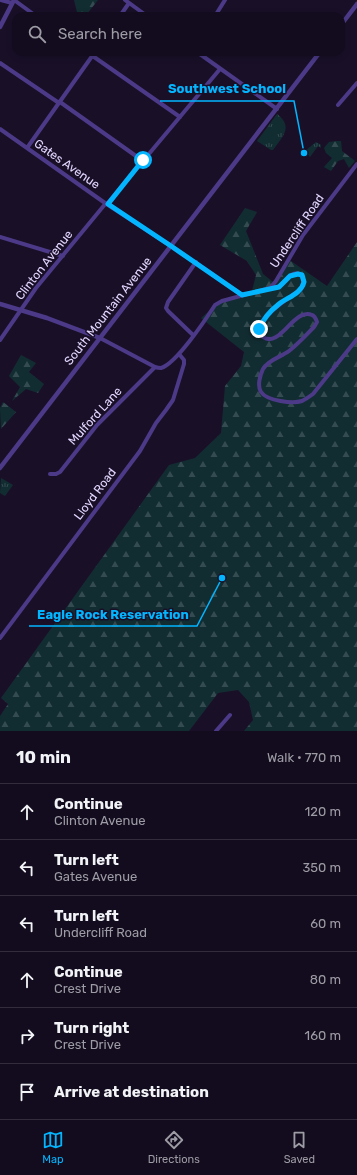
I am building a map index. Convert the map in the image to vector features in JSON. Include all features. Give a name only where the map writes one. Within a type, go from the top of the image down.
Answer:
[{"type":"street","points":[[1,0],[13,1],[30,12]]},
{"type":"street","points":[[125,0],[131,2],[142,12]]},
{"type":"street","points":[[218,12],[225,0]]},
{"type":"street","points":[[0,27],[13,1]]},
{"type":"street","points":[[123,12],[131,2]]},
{"type":"street","points":[[345,20],[357,4]]},
{"type":"street","points":[[28,148],[93,56]]},
{"type":"street","points":[[97,56],[180,117]]},
{"type":"street","points":[[202,56],[277,109]]},
{"type":"street","name":"South Mountain Avenue","points":[[0,468],[317,56]]},
{"type":"street","points":[[0,63],[143,160]]},
{"type":"street","name":"Clinton Avenue","points":[[0,340],[36,288],[220,69]]},
{"type":"street","points":[[338,105],[357,83]]},
{"type":"street","name":"Gates Avenue","points":[[0,129],[107,204],[196,262],[242,295]]},
{"type":"street","name":"Undercliff Road","points":[[270,288],[276,281],[303,235],[357,164]]},
{"type":"street","points":[[0,237],[63,256]]},
{"type":"street","points":[[193,335],[166,308],[168,302],[196,262]]},
{"type":"street","points":[[0,304],[100,338],[159,368],[165,366],[179,354],[216,306],[226,299],[279,287],[290,276],[294,274],[302,275],[304,282],[301,289],[278,305],[264,319],[259,332],[264,338],[268,339],[275,337],[302,314],[313,315],[317,322],[314,327],[288,351],[265,366],[261,374],[259,386],[260,391],[266,396],[287,402],[298,402],[307,399],[313,394],[357,339]]},
{"type":"street","name":"Lloyd Road","points":[[0,638],[140,451],[156,423],[170,405],[184,364],[184,360],[179,354]]},
{"type":"street","name":"Mulford Lane","points":[[50,474],[60,472],[97,425],[155,367]]},
{"type":"street","points":[[216,731],[230,715]]},
{"type":"green space","points":[[74,0],[98,0],[89,12],[77,12]]},
{"type":"green space","points":[[277,114],[285,123],[286,128],[283,136],[273,150],[271,150],[257,141]]},
{"type":"green space","points":[[341,141],[342,151],[355,161],[349,168],[344,159],[338,161],[331,171],[324,167],[332,158],[326,153],[324,148],[329,142]]},
{"type":"green space","points":[[316,142],[321,145],[321,148],[318,146],[310,157],[305,151]]},
{"type":"green space","points":[[245,208],[257,212],[246,231],[263,274],[273,282],[288,259],[327,286],[357,242],[357,731],[244,731],[253,720],[249,702],[238,690],[218,693],[189,731],[0,731],[0,716],[8,704],[1,698],[169,465],[195,458],[221,433],[225,386],[241,366],[244,352],[201,318],[222,300],[251,295],[256,275],[247,261],[220,245]]},
{"type":"green space","points":[[21,355],[36,363],[29,372],[44,384],[38,393],[26,389],[12,401],[20,387],[9,376]]},
{"type":"green space","points":[[3,402],[16,412],[1,429],[0,408]]},
{"type":"green space","points":[[1,478],[13,485],[5,496],[0,493]]},
{"type":"place","name":"Southwest School","points":[[304,153]]},
{"type":"place","name":"Eagle Rock Reservation","points":[[222,578]]},
{"type":"route","points":[[143,160],[108,204],[196,262],[242,295],[279,287],[290,276],[294,274],[302,275],[304,282],[301,289],[296,294],[278,305],[264,319],[259,329]]}]
